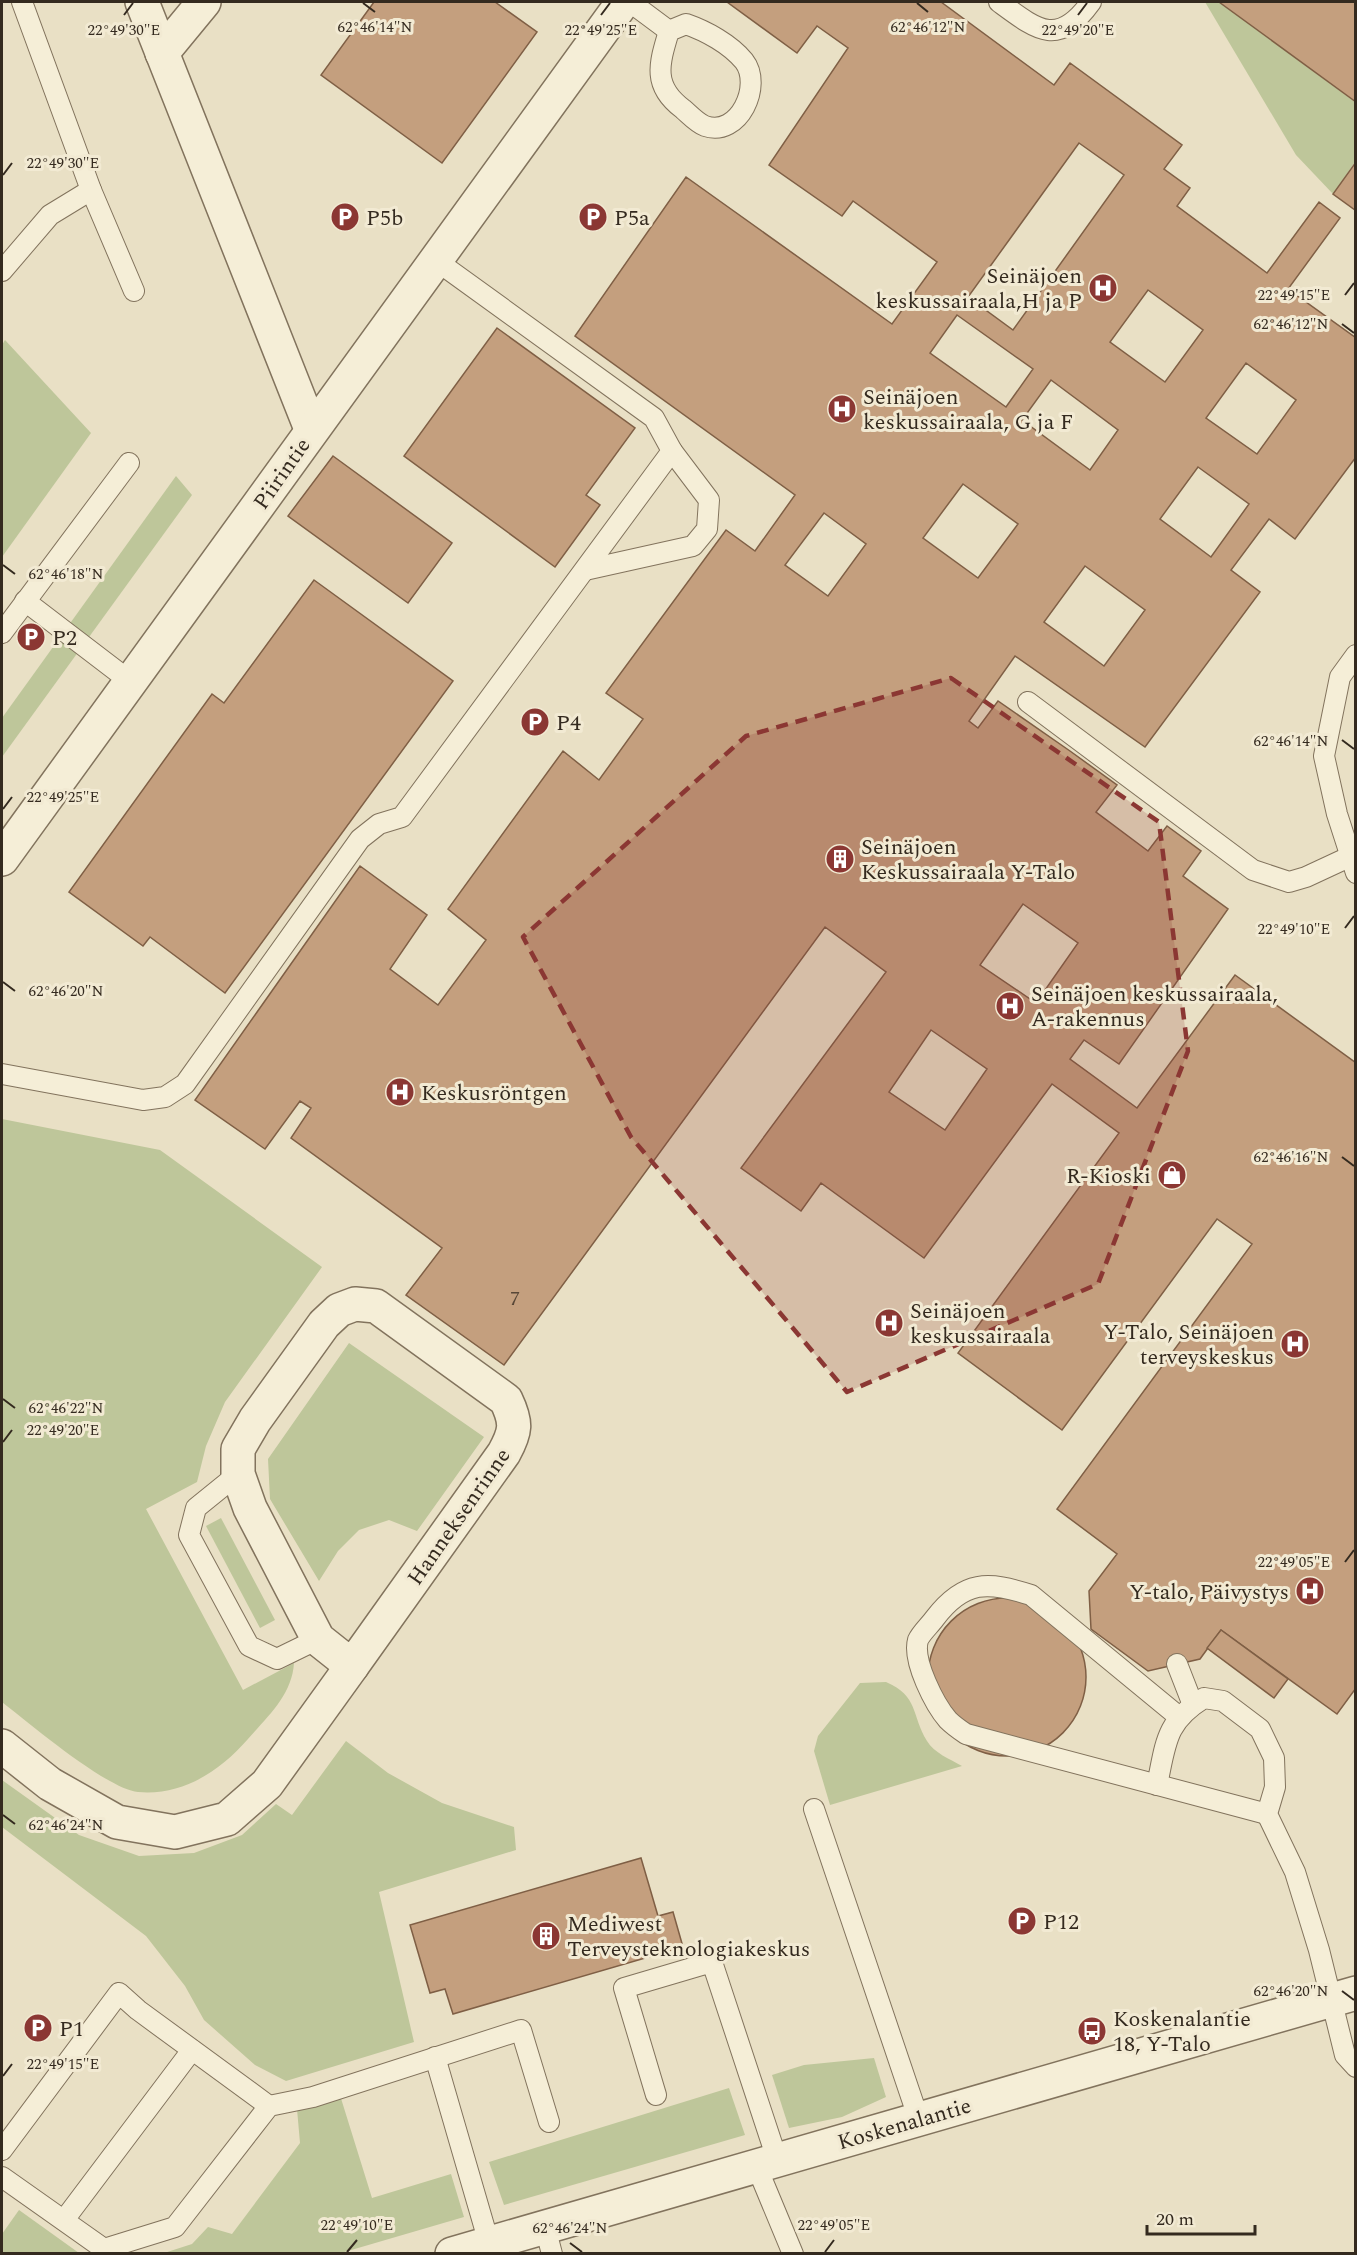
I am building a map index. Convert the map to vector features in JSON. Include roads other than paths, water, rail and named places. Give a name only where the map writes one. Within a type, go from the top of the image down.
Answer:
[{"type":"street","name":"Piirintie","points":[[2,859],[311,429],[142,2]]},
{"type":"street","points":[[162,53],[204,2]]},
{"type":"street","points":[[311,429],[623,2]]},
{"type":"street","name":"Hanneksenrinne","points":[[2,1746],[50,1784],[117,1822],[175,1832],[227,1819],[267,1784],[436,1550],[504,1453],[513,1436],[515,1418],[506,1400],[376,1306],[355,1304],[339,1310],[332,1317],[255,1420],[238,1449],[238,1474],[250,1508],[318,1639],[352,1666]]},
{"type":"street","name":"Koskenalantie","points":[[452,2253],[489,2243],[549,2240],[767,2162],[1343,1997]]},
{"type":"lane","points":[[22,2],[91,190],[134,291]]},
{"type":"lane","points":[[630,2],[669,31]]},
{"type":"lane","points":[[999,2],[1035,28],[1059,32],[1078,20],[1091,2]]},
{"type":"lane","points":[[686,24],[706,31],[745,62],[752,85],[747,103],[736,119],[721,126],[705,126],[667,97],[660,77],[662,54],[669,31],[686,24]]},
{"type":"lane","points":[[2,271],[50,215],[91,190]]},
{"type":"lane","points":[[434,259],[654,418],[672,451],[710,500],[707,528],[693,546],[585,570]]},
{"type":"lane","points":[[2,1074],[143,1100],[165,1097],[185,1084],[360,839],[379,824],[402,817],[672,451]]},
{"type":"lane","points":[[2,633],[129,463]]},
{"type":"lane","points":[[25,601],[131,682]]},
{"type":"lane","points":[[1028,702],[1253,870],[1289,882],[1352,865],[1346,812],[1324,756],[1340,677],[1356,655]]},
{"type":"lane","points":[[238,1474],[196,1508],[189,1536],[249,1646],[277,1659],[318,1639]]},
{"type":"lane","points":[[1186,1710],[1031,1594],[1003,1586],[980,1586],[950,1598],[918,1640],[918,1660],[932,1695],[948,1720],[966,1734],[1267,1814]]},
{"type":"lane","points":[[1177,1664],[1186,1710]]},
{"type":"lane","points":[[1157,1785],[1166,1738],[1186,1710],[1204,1698],[1223,1701],[1260,1729],[1274,1758],[1275,1787],[1267,1814],[1295,1872],[1343,1997],[1345,2055],[1356,2067]]},
{"type":"lane","points":[[814,1809],[919,2120]]},
{"type":"lane","points":[[656,2095],[624,1988],[712,1962],[793,2253]]},
{"type":"lane","points":[[2,2150],[119,1993],[269,2106]]},
{"type":"lane","points":[[2,2177],[104,2249],[175,2227],[269,2106],[313,2097],[522,2030],[549,2122]]},
{"type":"lane","points":[[64,2220],[192,2050]]},
{"type":"lane","points":[[435,2057],[489,2243]]},
{"type":"place","name":"P5b","points":[[345,217]]},
{"type":"place","name":"P5a","points":[[593,217]]},
{"type":"place","name":"Seinäjoen keskussairaala,H ja P","points":[[1103,288]]},
{"type":"place","name":"Seinäjoen keskussairaala, G ja F","points":[[842,409]]},
{"type":"place","name":"P2","points":[[31,637]]},
{"type":"place","name":"P4","points":[[535,722]]},
{"type":"place","name":"Seinäjoen Keskussairaala Y-Talo","points":[[840,859]]},
{"type":"place","name":"Seinäjoen keskussairaala, A-rakennus","points":[[1010,1006]]},
{"type":"place","name":"Keskusröntgen","points":[[400,1092]]},
{"type":"place","name":"R-Kioski","points":[[1172,1175]]},
{"type":"place","name":"Seinäjoen keskussairaala","points":[[889,1323]]},
{"type":"place","name":"Y-Talo, Seinäjoen terveyskeskus","points":[[1295,1344]]},
{"type":"place","name":"Y-talo, Päivystys","points":[[1310,1591]]},
{"type":"place","name":"P12","points":[[1022,1921]]},
{"type":"place","name":"Mediwest Terveysteknologiakeskus","points":[[546,1936]]},
{"type":"place","name":"P1","points":[[38,2028]]},
{"type":"place","name":"Koskenalantie 18, Y-Talo","points":[[1092,2031]]}]
